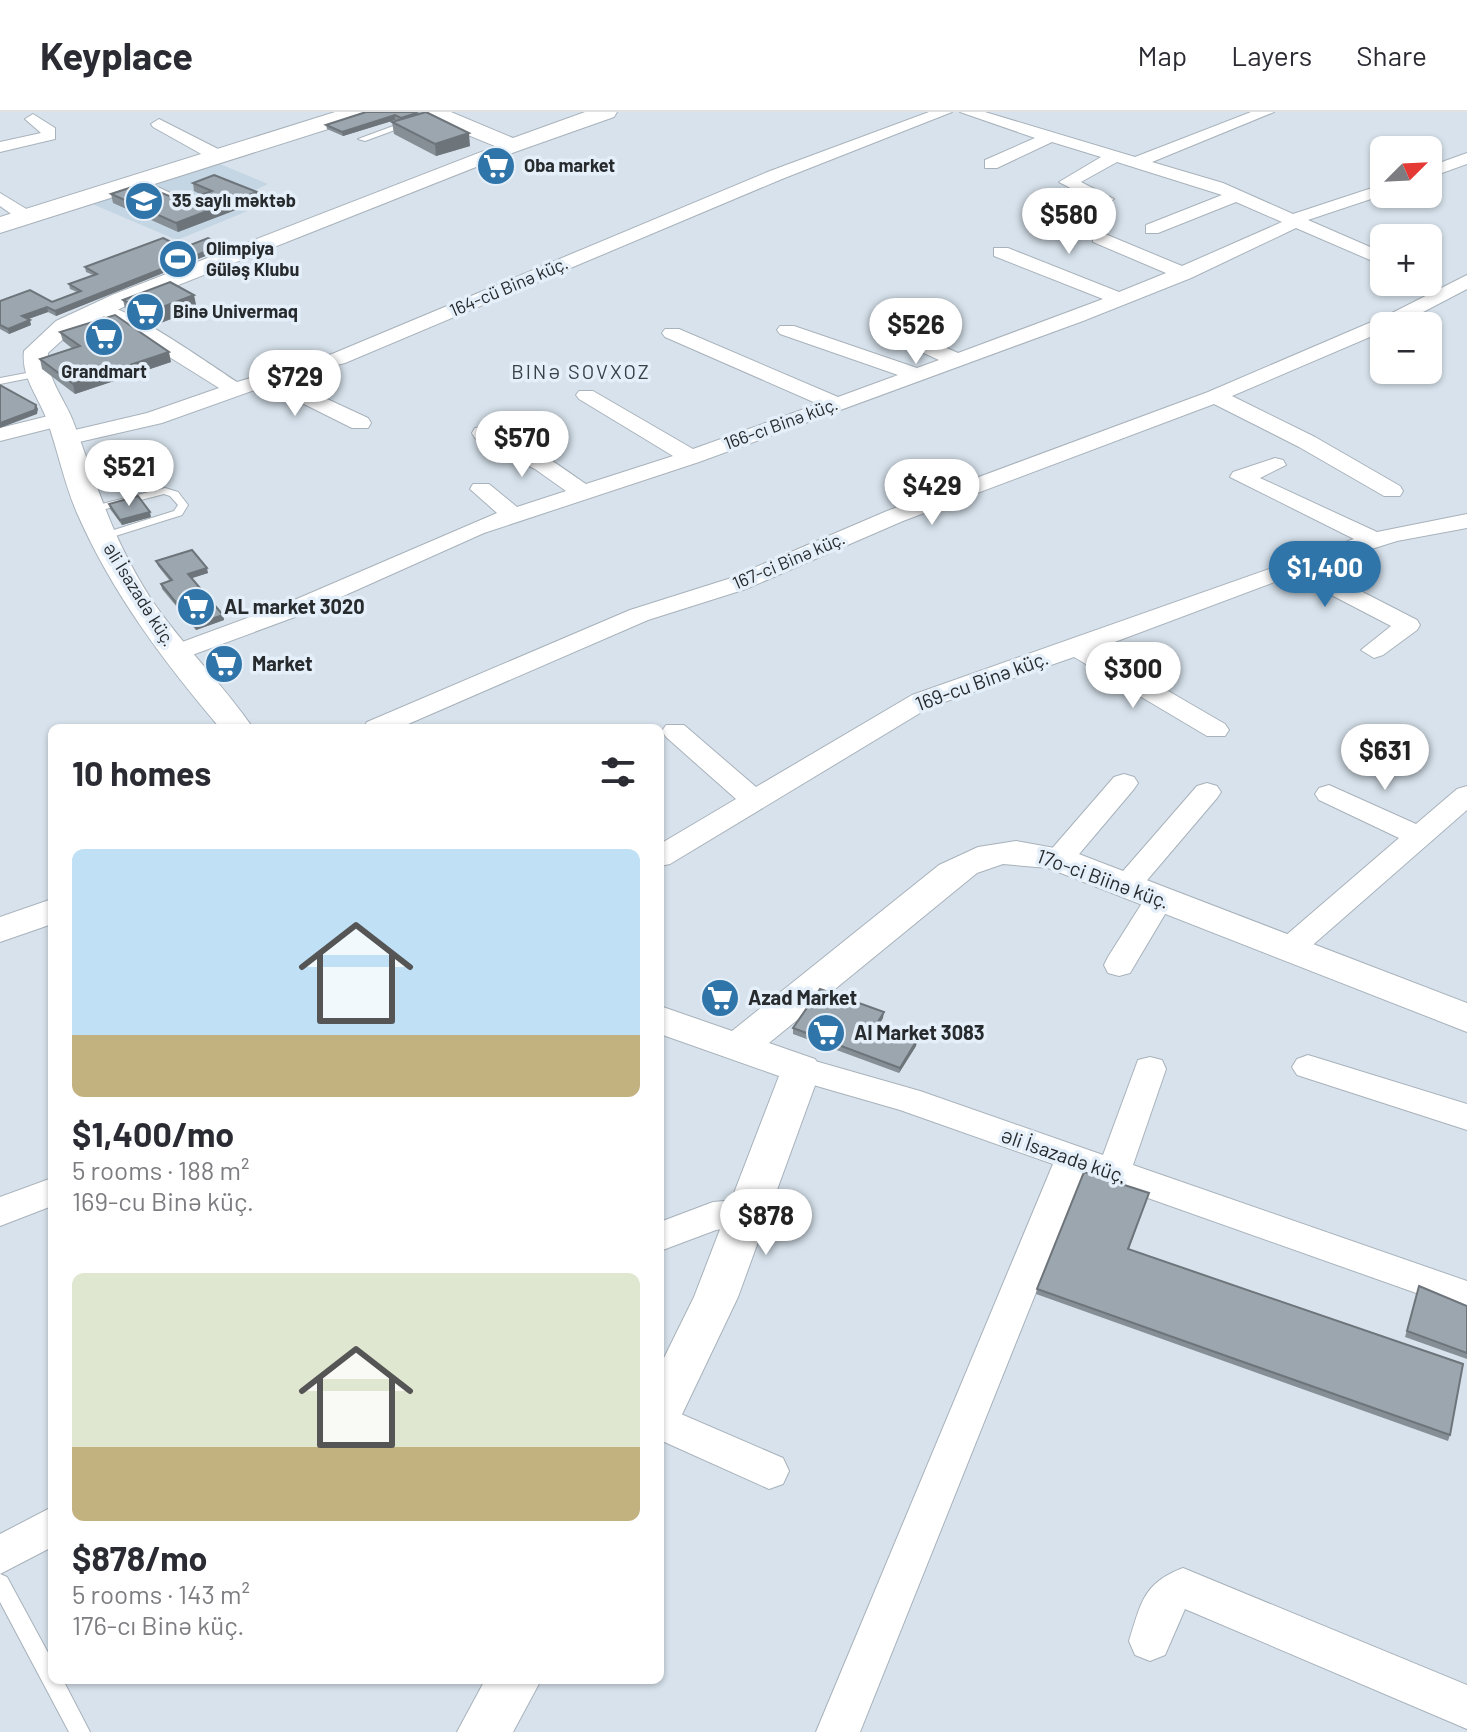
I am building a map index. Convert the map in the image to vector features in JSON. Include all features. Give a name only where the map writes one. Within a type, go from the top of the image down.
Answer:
[{"type":"main road","points":[[0,225],[358,112]]},
{"type":"main road","points":[[551,130],[586,112]]},
{"type":"main road","points":[[434,113],[512,146],[606,112]]},
{"type":"street","name":"164-cü Binə küç.","points":[[0,435],[154,418],[290,370],[338,359],[776,175],[944,112]]},
{"type":"street","points":[[968,112],[1139,161],[1238,195],[1370,254]]},
{"type":"street","points":[[1139,161],[1266,112]]},
{"type":"street","points":[[0,147],[49,136],[49,131],[33,119]]},
{"type":"street","points":[[159,124],[218,156]]},
{"type":"street","points":[[991,164],[1050,137]]},
{"type":"street","points":[[37,374],[35,356],[42,343],[64,326],[101,308],[512,146]]},
{"type":"street","points":[[1105,199],[1068,182],[1118,155]]},
{"type":"street","points":[[1442,168],[1467,158]]},
{"type":"street","name":"166-cı Binə küç.","points":[[175,653],[265,621],[429,547],[513,515],[691,457],[1120,299],[1278,233],[1294,221],[1370,194]]},
{"type":"street","points":[[1152,229],[1238,195]]},
{"type":"street","points":[[0,198],[27,217]]},
{"type":"street","points":[[1099,238],[1184,274]]},
{"type":"street","points":[[1001,252],[1120,299]]},
{"type":"street","points":[[1442,283],[1462,288]]},
{"type":"street","name":"167-ci Binə küç.","points":[[385,724],[639,615],[737,584],[895,516],[1215,396],[1462,288]]},
{"type":"street","points":[[101,308],[125,319],[237,391]]},
{"type":"street","points":[[787,330],[915,374]]},
{"type":"street","points":[[672,333],[837,404]]},
{"type":"street","points":[[896,333],[954,359]]},
{"type":"street","points":[[311,366],[313,379],[299,394],[360,423]]},
{"type":"street","name":"Əli İsazadə küç.","points":[[37,374],[63,429],[102,537],[175,653],[234,724]]},
{"type":"street","points":[[586,395],[691,457]]},
{"type":"street","points":[[1215,396],[1307,442],[1392,491]]},
{"type":"street","points":[[483,433],[554,471],[582,492]]},
{"type":"street","points":[[1275,465],[1241,477],[1375,540]]},
{"type":"street","points":[[481,489],[513,515]]},
{"type":"street","name":"169-cu Binə küç.","points":[[664,855],[921,701],[1076,648],[1293,566],[1375,540],[1467,521]]},
{"type":"street","points":[[1293,566],[1408,625],[1374,650]]},
{"type":"street","points":[[1076,648],[1216,730]]},
{"type":"street","points":[[675,731],[754,800]]},
{"type":"street","points":[[1059,859],[1124,783]]},
{"type":"street","points":[[1119,965],[1143,892],[1207,792]]},
{"type":"street","points":[[1329,794],[1419,836]]},
{"type":"street","points":[[1288,950],[1467,795]]},
{"type":"street","name":"17o-ci Biinə küç.","points":[[738,1047],[971,860],[991,853],[1017,850],[1059,859],[1467,1018]]},
{"type":"street","points":[[0,930],[48,912]]},
{"type":"street","name":"Əli İsazadə küç.","points":[[664,1021],[801,1069],[908,1100],[1467,1296]]},
{"type":"street","points":[[1308,1067],[1467,1117]]},
{"type":"street","points":[[664,1405],[716,1297],[801,1069]]},
{"type":"street","points":[[1113,1174],[1150,1069]]},
{"type":"street","points":[[838,1732],[1072,1160]]},
{"type":"street","points":[[0,1212],[48,1194]]},
{"type":"street","points":[[664,1235],[713,1216],[747,1213]]},
{"type":"street","points":[[664,1424],[769,1471]]},
{"type":"street","points":[[0,1555],[48,1528]]},
{"type":"street","points":[[1150,1641],[1164,1599],[1171,1591],[1183,1588],[1467,1707]]},
{"type":"street","points":[[483,1732],[513,1684]]},
{"type":"lane","points":[[362,139],[434,113]]},
{"type":"lane","points":[[140,182],[181,200]]},
{"type":"lane","points":[[0,381],[37,374]]},
{"type":"lane","points":[[90,510],[165,491],[174,494],[183,505],[178,513],[102,537]]},
{"type":"lane","points":[[0,1583],[48,1672]]},
{"type":"lane","points":[[54,1684],[80,1732]]},
{"type":"shaded area","points":[[215,162],[268,184],[255,190],[277,199],[177,240],[90,203]]},
{"type":"building","points":[[366,112],[417,113],[401,118],[395,115],[342,132],[326,125]]},
{"type":"building","points":[[426,112],[469,133],[435,144],[392,122]]},
{"type":"building","points":[[214,175],[257,192],[176,223],[111,194],[141,184],[183,202],[212,191],[193,183]]},
{"type":"building","points":[[163,238],[183,248],[208,238],[222,245],[55,311],[47,307],[22,316],[30,320],[8,329],[0,325],[0,301],[30,290],[52,302],[81,291],[69,284],[97,274],[85,267]]},
{"type":"building","points":[[170,282],[194,295],[147,313],[123,300]]},
{"type":"building","points":[[115,315],[169,352],[73,384],[40,359],[80,346],[60,332]]},
{"type":"building","points":[[0,385],[36,405],[35,410],[0,423]]},
{"type":"building","points":[[138,496],[150,512],[120,520],[109,504]]},
{"type":"building","points":[[192,550],[207,568],[188,574],[223,615],[194,625],[161,584],[172,580],[156,561]]},
{"type":"building","points":[[820,989],[884,1012],[876,1025],[917,1040],[900,1068],[793,1028]]},
{"type":"building","points":[[1084,1172],[1149,1193],[1128,1249],[1463,1364],[1450,1435],[1037,1289]]},
{"type":"building","points":[[1419,1286],[1467,1306],[1467,1353],[1407,1331]]},
{"type":"place","name":"Oba market","points":[[496,166]]},
{"type":"place","name":"35 saylı məktəb","points":[[144,201]]},
{"type":"place","name":"Olimpiya Güləş Klubu","points":[[178,259]]},
{"type":"place","name":"Binə Univermaq","points":[[145,312]]},
{"type":"place","name":"Grandmart","points":[[104,337]]},
{"type":"place","name":"AL market 3020","points":[[196,607]]},
{"type":"place","name":"Market","points":[[224,664]]},
{"type":"place","name":"Azad Market","points":[[720,998]]},
{"type":"place","name":"Al Market 3083","points":[[826,1033]]},
{"type":"district","name":"BINƏ SOVXOZ","points":[[581,372]]}]
